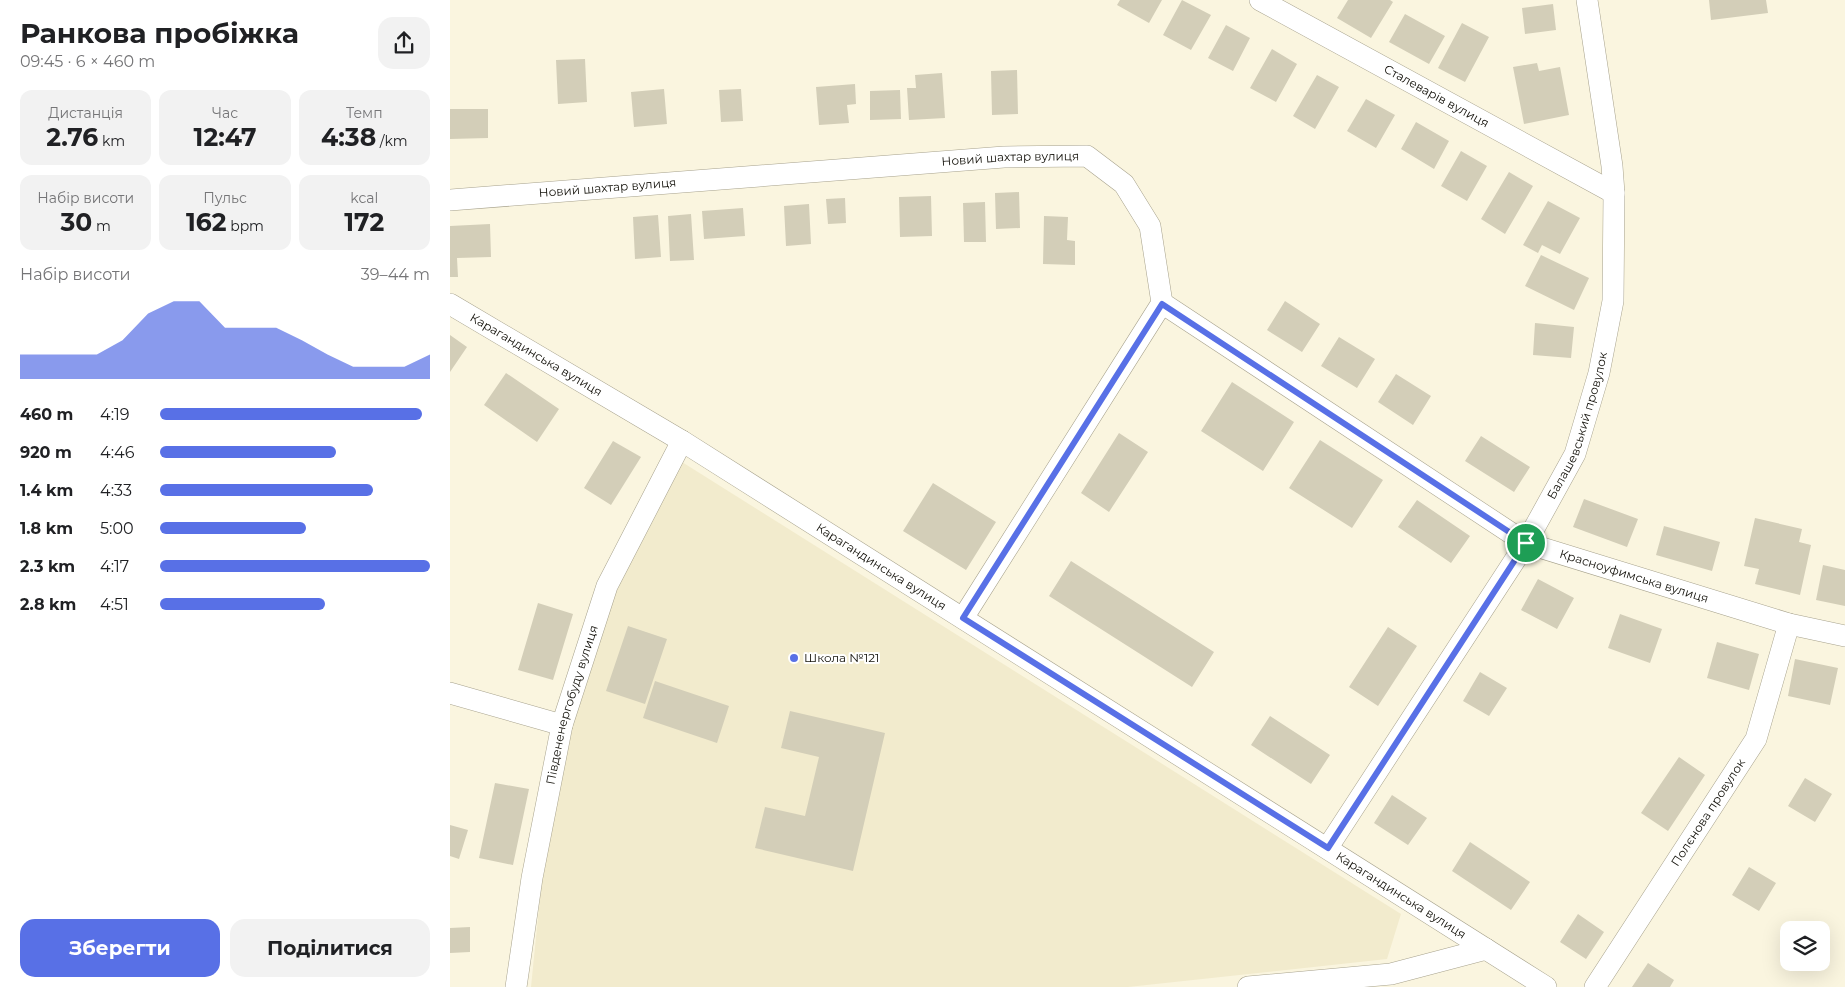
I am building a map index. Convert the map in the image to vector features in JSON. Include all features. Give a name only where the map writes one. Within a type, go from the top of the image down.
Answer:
[{"type":"street","name":"Сталеварів вулиця","points":[[1260,0],[1614,193]]},
{"type":"street","name":"Балашевський провулок","points":[[1328,848],[1526,543],[1575,454],[1599,373],[1613,300],[1614,193],[1612,166],[1587,0]]},
{"type":"street","name":"Новий шахтар вулиця","points":[[450,200],[1004,157],[1087,156],[1124,184],[1150,226],[1162,304]]},
{"type":"street","name":"Карагандинська вулиця","points":[[450,304],[682,441],[1546,987]]},
{"type":"street","name":"Красноуфимська вулиця","points":[[1162,304],[1526,543],[1789,624],[1845,636]]},
{"type":"street","points":[[963,618],[1162,304]]},
{"type":"street","name":"Південенергобуду вулиця","points":[[516,987],[532,878],[562,725],[607,586],[682,441]]},
{"type":"street","name":"Полєнова провулок","points":[[1595,987],[1756,739],[1789,624]]},
{"type":"street","points":[[450,693],[562,725]]},
{"type":"street","name":"Карагандинська вулиця","points":[[1248,987],[1391,974],[1486,949]]},
{"type":"shaded area","name":"Школа №121","points":[[682,462],[1401,914],[1387,959],[1128,987],[531,987],[542,878],[572,728],[616,588]]},
{"type":"building","points":[[1120,0],[1162,0],[1149,23],[1117,5]]},
{"type":"building","points":[[1182,0],[1211,15],[1191,50],[1163,35]]},
{"type":"building","points":[[1348,0],[1390,0],[1393,2],[1371,38],[1337,18]]},
{"type":"building","points":[[1709,0],[1766,0],[1768,13],[1711,20]]},
{"type":"building","points":[[1553,4],[1556,30],[1525,34],[1522,8]]},
{"type":"building","points":[[1405,14],[1445,36],[1429,64],[1389,42]]},
{"type":"building","points":[[1462,23],[1489,37],[1465,82],[1438,68]]},
{"type":"building","points":[[1226,25],[1250,38],[1233,71],[1208,58]]},
{"type":"building","points":[[1272,49],[1297,64],[1276,102],[1250,88]]},
{"type":"building","points":[[585,59],[587,102],[558,104],[556,60]]},
{"type":"building","points":[[1537,63],[1539,71],[1560,67],[1569,115],[1524,124],[1513,67]]},
{"type":"building","points":[[1017,70],[1018,114],[992,115],[991,71]]},
{"type":"building","points":[[942,73],[945,118],[909,120],[907,88],[916,88],[915,75]]},
{"type":"building","points":[[1317,75],[1339,87],[1315,129],[1293,116]]},
{"type":"building","points":[[855,84],[856,104],[847,105],[849,123],[819,125],[816,87]]},
{"type":"building","points":[[664,89],[667,124],[634,127],[631,92]]},
{"type":"building","points":[[741,89],[743,121],[721,122],[719,90]]},
{"type":"building","points":[[900,90],[901,119],[870,120],[870,91]]},
{"type":"building","points":[[1366,99],[1395,115],[1376,148],[1347,131]]},
{"type":"building","points":[[450,109],[488,109],[488,138],[450,139]]},
{"type":"building","points":[[1416,122],[1449,141],[1434,169],[1401,149]]},
{"type":"building","points":[[1461,151],[1487,166],[1467,201],[1441,186]]},
{"type":"building","points":[[1509,172],[1533,186],[1505,234],[1481,219]]},
{"type":"building","points":[[1019,192],[1020,228],[996,229],[995,193]]},
{"type":"building","points":[[931,196],[932,236],[900,237],[899,197]]},
{"type":"building","points":[[845,198],[846,223],[828,224],[826,199]]},
{"type":"building","points":[[1548,201],[1580,218],[1560,254],[1542,245],[1538,253],[1523,245]]},
{"type":"building","points":[[985,202],[986,242],[964,242],[963,203]]},
{"type":"building","points":[[809,204],[811,244],[786,246],[784,206]]},
{"type":"building","points":[[743,208],[745,236],[704,239],[702,211]]},
{"type":"building","points":[[691,214],[694,260],[670,261],[668,216]]},
{"type":"building","points":[[658,215],[661,257],[635,259],[633,217]]},
{"type":"building","points":[[1044,216],[1068,217],[1067,240],[1075,241],[1075,265],[1043,264]]},
{"type":"building","points":[[490,224],[491,257],[457,258],[458,277],[450,277],[450,226]]},
{"type":"building","points":[[1541,255],[1589,278],[1574,310],[1525,286]]},
{"type":"building","points":[[1285,301],[1320,324],[1302,352],[1267,330]]},
{"type":"building","points":[[1535,323],[1574,327],[1571,358],[1533,355]]},
{"type":"building","points":[[450,335],[467,347],[450,372]]},
{"type":"building","points":[[1339,337],[1375,359],[1357,388],[1321,366]]},
{"type":"building","points":[[506,373],[559,409],[537,442],[484,405]]},
{"type":"building","points":[[1396,374],[1431,396],[1413,425],[1378,402]]},
{"type":"building","points":[[1232,382],[1294,422],[1263,471],[1201,431]]},
{"type":"building","points":[[1119,433],[1148,452],[1109,512],[1081,493]]},
{"type":"building","points":[[1481,436],[1530,467],[1514,492],[1465,461]]},
{"type":"building","points":[[1320,440],[1383,480],[1352,528],[1289,488]]},
{"type":"building","points":[[613,441],[641,457],[611,505],[584,488]]},
{"type":"building","points":[[933,483],[996,522],[966,570],[903,531]]},
{"type":"building","points":[[1584,499],[1638,519],[1627,547],[1573,527]]},
{"type":"building","points":[[1417,500],[1470,536],[1451,563],[1398,527]]},
{"type":"building","points":[[1755,518],[1802,529],[1799,542],[1811,545],[1800,595],[1755,584],[1759,569],[1744,566]]},
{"type":"building","points":[[1664,526],[1720,542],[1712,571],[1656,555]]},
{"type":"building","points":[[1071,561],[1214,652],[1192,687],[1049,596]]},
{"type":"building","points":[[1823,565],[1845,570],[1845,606],[1816,600]]},
{"type":"building","points":[[1538,579],[1574,598],[1557,629],[1521,610]]},
{"type":"building","points":[[538,603],[573,614],[553,680],[518,670]]},
{"type":"building","points":[[1620,614],[1662,629],[1650,663],[1608,648]]},
{"type":"building","points":[[628,626],[667,639],[645,704],[606,691]]},
{"type":"building","points":[[1388,627],[1417,646],[1378,706],[1349,687]]},
{"type":"building","points":[[1717,642],[1759,654],[1749,690],[1707,678]]},
{"type":"building","points":[[1795,659],[1838,668],[1830,705],[1788,696]]},
{"type":"building","points":[[1480,672],[1507,688],[1489,716],[1463,701]]},
{"type":"building","points":[[655,681],[729,706],[717,743],[643,718]]},
{"type":"building","points":[[790,711],[885,733],[853,871],[755,848],[765,807],[805,816],[819,757],[781,748]]},
{"type":"building","points":[[1270,716],[1330,755],[1311,784],[1251,745]]},
{"type":"building","points":[[1679,757],[1705,775],[1668,831],[1641,813]]},
{"type":"building","points":[[1805,778],[1832,794],[1815,822],[1788,806]]},
{"type":"building","points":[[495,783],[529,789],[513,865],[479,858]]},
{"type":"building","points":[[1392,795],[1427,818],[1408,845],[1374,823]]},
{"type":"building","points":[[450,825],[468,830],[459,859],[450,856]]},
{"type":"building","points":[[1470,842],[1530,882],[1511,910],[1452,871]]},
{"type":"building","points":[[1749,867],[1776,883],[1759,911],[1732,895]]},
{"type":"building","points":[[1578,914],[1604,932],[1586,959],[1560,942]]},
{"type":"building","points":[[470,927],[470,952],[450,953],[450,928]]},
{"type":"building","points":[[1648,963],[1674,980],[1670,987],[1632,987]]},
{"type":"place","name":"Школа №121","points":[[794,658]]},
{"type":"route","points":[[1162,304],[1526,543],[1328,848],[963,618],[1162,304]]}]
